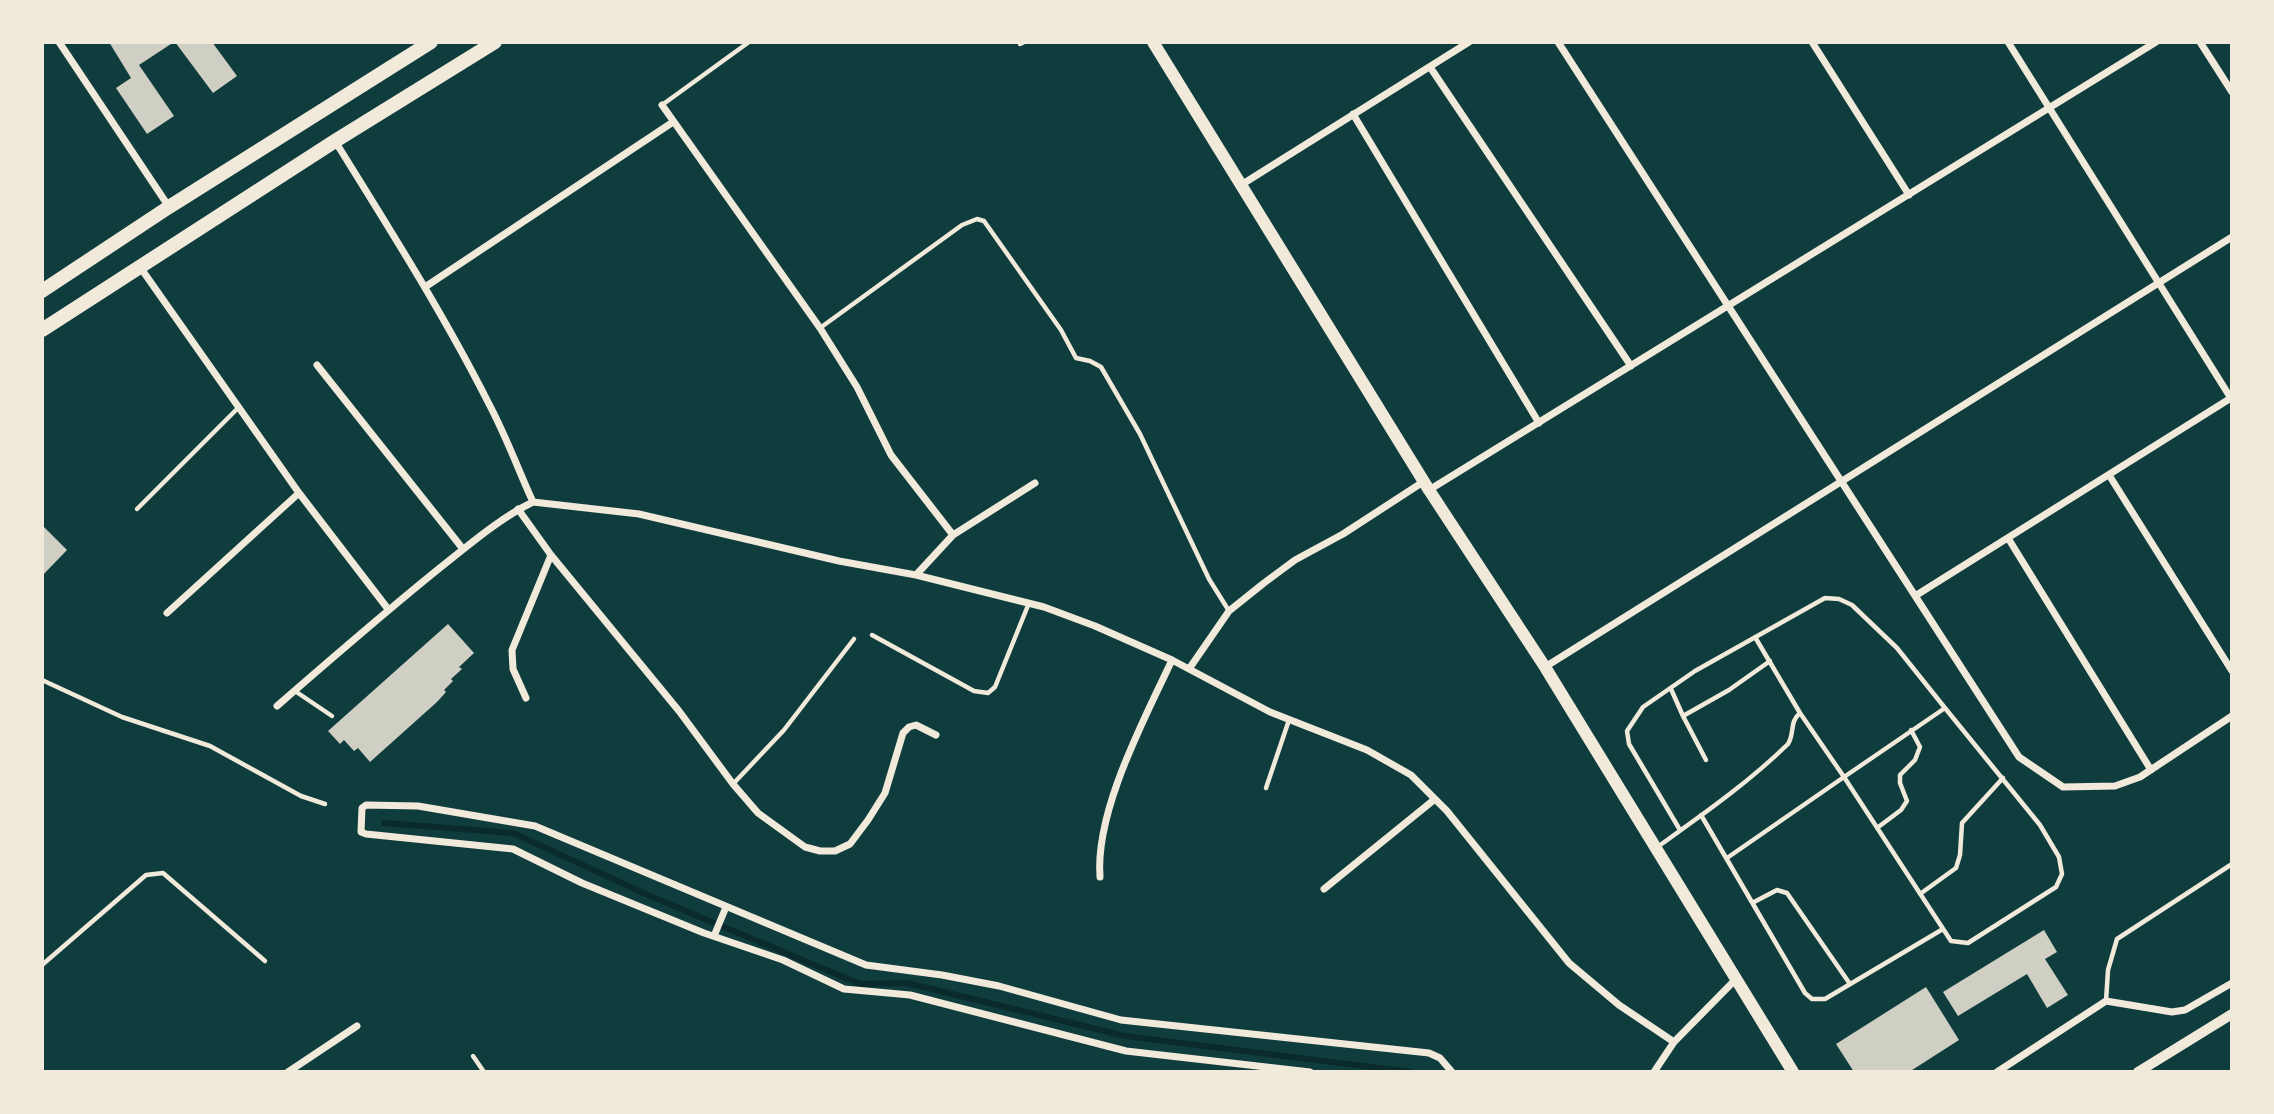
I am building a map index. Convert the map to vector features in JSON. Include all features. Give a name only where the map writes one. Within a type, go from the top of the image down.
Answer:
[{"type":"main road","points":[[42,290],[431,42]]},
{"type":"main road","points":[[42,330],[335,141],[495,42]]},
{"type":"main road","points":[[1153,42],[1426,486],[1545,667],[1793,1072]]},
{"type":"street","points":[[59,42],[169,207]]},
{"type":"street","points":[[1241,184],[1469,42]]},
{"type":"street","points":[[1558,42],[2019,757],[2063,787],[2115,786],[2140,777],[2232,716]]},
{"type":"street","points":[[1812,42],[1909,195]]},
{"type":"street","points":[[1915,596],[2231,399],[2008,42]]},
{"type":"street","points":[[1189,669],[1229,611],[1295,560],[1539,423],[2157,42]]},
{"type":"street","points":[[2200,42],[2232,92]]},
{"type":"street","points":[[1430,67],[1631,366]]},
{"type":"street","points":[[662,105],[820,328],[857,387],[891,455],[953,536]]},
{"type":"street","points":[[1353,114],[1539,423]]},
{"type":"street","points":[[425,287],[673,122]]},
{"type":"street","points":[[335,141],[425,287],[489,402],[533,502]]},
{"type":"street","points":[[1545,667],[2232,236]]},
{"type":"street","points":[[140,267],[299,492],[388,609]]},
{"type":"street","points":[[317,365],[463,549]]},
{"type":"street","points":[[2109,475],[2232,671]]},
{"type":"street","points":[[916,575],[953,536],[1035,483]]},
{"type":"street","points":[[167,613],[299,492]]},
{"type":"street","points":[[277,706],[388,609],[463,549],[518,509],[533,502],[639,514],[839,561],[916,575],[1029,603],[1096,626],[1172,660],[1270,712],[1367,750],[1411,775],[1500,875],[1569,963],[1619,1005],[1674,1042]]},
{"type":"street","points":[[518,509],[551,555],[679,711],[733,784],[758,813],[805,847],[820,852],[835,852],[850,844],[885,793],[903,733],[915,725],[936,735]]},
{"type":"street","points":[[2008,538],[2151,769]]},
{"type":"street","points":[[526,698],[513,669],[512,650],[551,555]]},
{"type":"street","points":[[1100,877],[1101,836],[1110,808],[1143,722],[1172,660]]},
{"type":"street","points":[[1324,889],[1435,799]]},
{"type":"street","points":[[1310,1072],[1126,1051],[910,995],[844,989],[783,960],[582,883],[513,849],[366,834],[361,832],[362,807],[366,804],[418,806],[535,826],[725,911],[866,965],[999,986],[1121,1020],[1429,1053],[1440,1058],[1452,1072]]},
{"type":"street","points":[[715,933],[725,911]]},
{"type":"street","points":[[1654,1072],[1674,1042],[1735,980]]},
{"type":"street","points":[[1997,1072],[2106,1002],[2172,1012],[2185,1010],[2232,983]]},
{"type":"street","points":[[2138,1072],[2232,1014]]},
{"type":"street","points":[[288,1072],[358,1026]]},
{"type":"lane","points":[[662,105],[749,42]]},
{"type":"lane","points":[[820,328],[962,225],[977,219],[984,221],[1061,330],[1076,358],[1101,367],[1140,434],[1209,579],[1229,611]]},
{"type":"lane","points":[[137,509],[239,408]]},
{"type":"lane","points":[[1681,830],[1629,744],[1627,731],[1643,707],[1695,671],[1755,637],[1825,598],[1839,599],[1852,605],[1897,648],[2003,778],[2040,825],[2059,857],[2062,874],[2056,887],[1968,943],[1951,942],[1800,713],[1755,637]]},
{"type":"lane","points":[[872,635],[974,691],[988,693],[995,687],[1029,603]]},
{"type":"lane","points":[[733,784],[784,730],[854,639]]},
{"type":"lane","points":[[1683,716],[1729,690],[1770,661]]},
{"type":"lane","points":[[42,680],[122,717],[210,746],[301,796],[325,804]]},
{"type":"lane","points":[[1671,689],[1706,760]]},
{"type":"lane","points":[[294,691],[332,716]]},
{"type":"lane","points":[[1727,858],[1945,708]]},
{"type":"lane","points":[[1656,848],[1755,776],[1788,744],[1792,721],[1800,713]]},
{"type":"lane","points":[[1266,789],[1289,720]]},
{"type":"lane","points":[[1877,828],[1901,810],[1907,800],[1899,775],[1914,760],[1920,747],[1911,730]]},
{"type":"lane","points":[[1920,894],[1956,868],[1960,855],[1962,823],[2003,778]]},
{"type":"lane","points":[[1701,815],[1805,993],[1812,999],[1825,999],[1943,929]]},
{"type":"lane","points":[[2106,1002],[2108,970],[2118,939],[2232,864]]},
{"type":"lane","points":[[42,965],[146,875],[163,873],[265,961]]},
{"type":"lane","points":[[1754,902],[1776,890],[1787,893],[1850,984]]},
{"type":"lane","points":[[473,1056],[484,1072]]},
{"type":"building","points":[[109,42],[174,42],[139,65],[174,116],[147,134],[116,88],[131,78]]},
{"type":"building","points":[[175,42],[212,42],[237,76],[213,93]]},
{"type":"building","points":[[42,525],[67,550],[42,576]]},
{"type":"building","points":[[448,624],[474,653],[459,667],[462,669],[451,679],[453,681],[437,702],[370,762],[358,748],[354,751],[344,740],[340,744],[328,731]]},
{"type":"building","points":[[2044,930],[2057,952],[2045,959],[2068,995],[2047,1008],[2027,974],[1958,1016],[1943,992]]},
{"type":"building","points":[[1926,987],[1959,1040],[1909,1072],[1854,1072],[1836,1044]]},
{"type":"waterway","points":[[384,823],[513,833],[650,896],[860,984],[907,983],[1125,1036],[1411,1072]]}]
